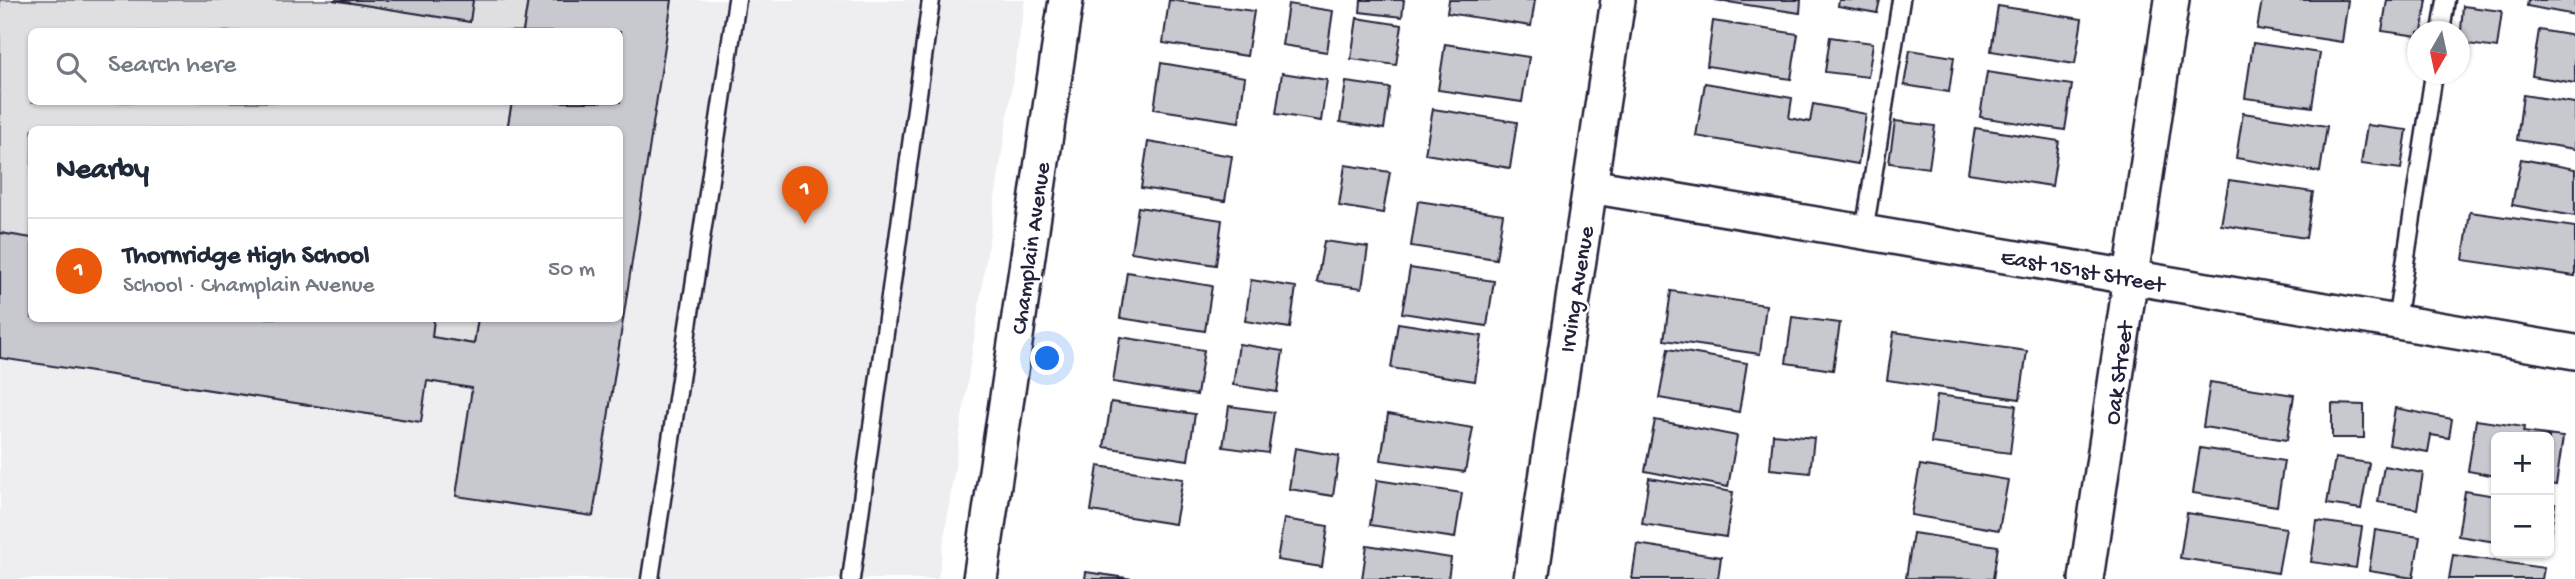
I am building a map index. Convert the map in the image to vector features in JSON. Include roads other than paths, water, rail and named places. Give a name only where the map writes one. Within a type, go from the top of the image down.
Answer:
[{"type":"street","name":"Champlain Avenue","points":[[980,579],[1066,0]]},
{"type":"street","name":"Irving Avenue","points":[[1531,579],[1619,0]]},
{"type":"street","name":"Oak Street","points":[[2086,579],[2172,0]]},
{"type":"street","name":"East 151st Street","points":[[1590,186],[2575,352]]},
{"type":"lane","points":[[650,579],[737,0]]},
{"type":"lane","points":[[851,579],[930,0]]},
{"type":"lane","points":[[1864,233],[1901,0]]},
{"type":"lane","points":[[2443,21],[2446,0]]},
{"type":"lane","points":[[2396,323],[2432,84]]},
{"type":"place","name":"Thornridge High School","points":[[805,224]]}]
